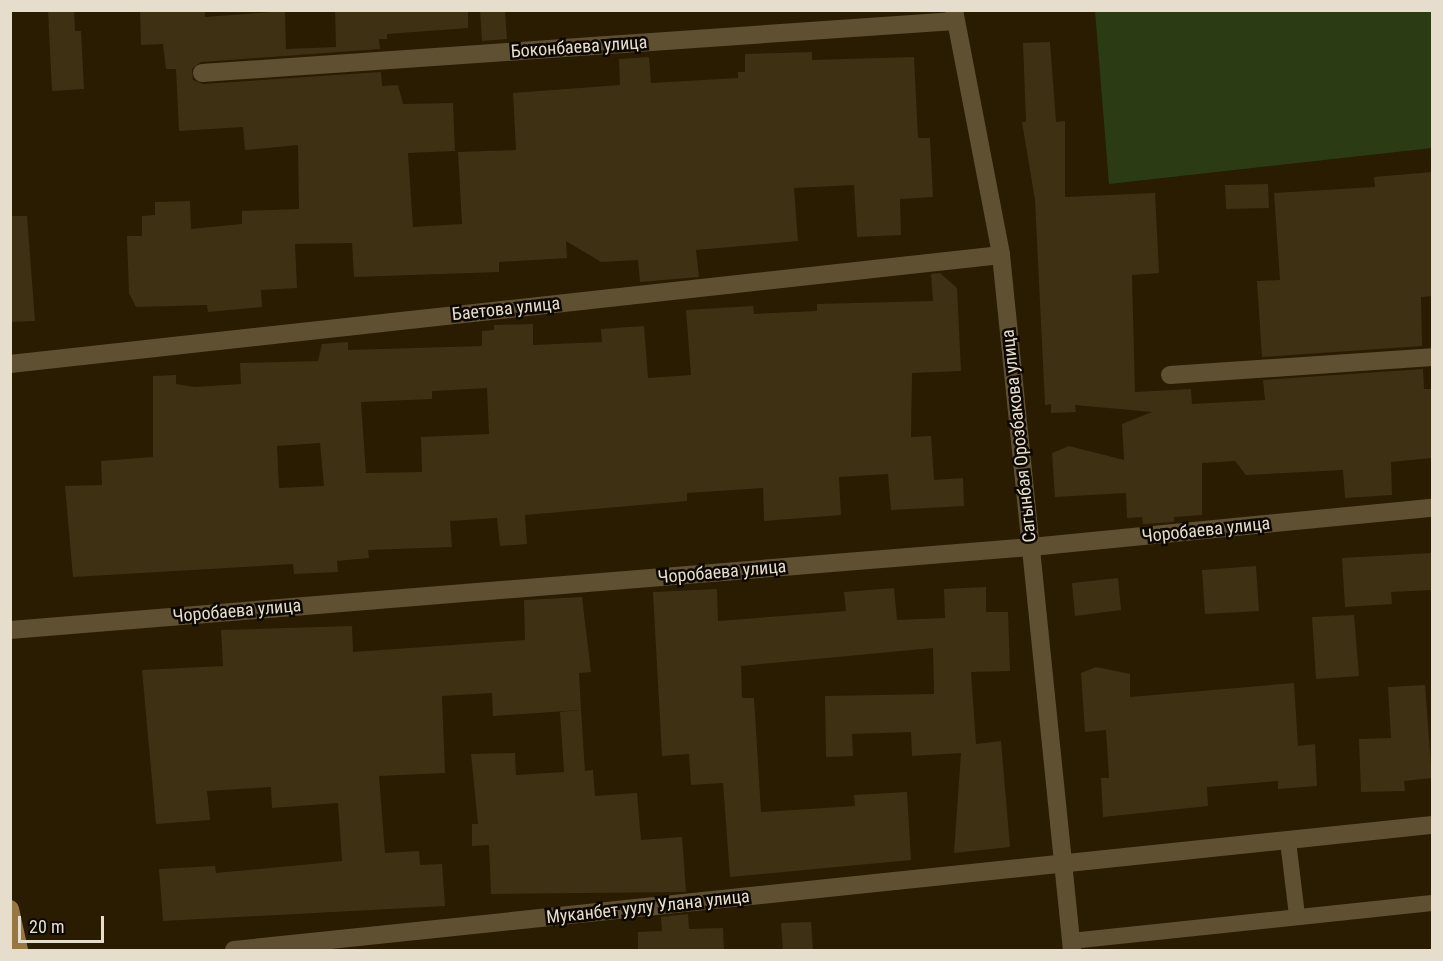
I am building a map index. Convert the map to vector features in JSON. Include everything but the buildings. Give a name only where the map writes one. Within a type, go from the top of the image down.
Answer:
[{"type":"main road","points":[[10,909],[19,951]]},
{"type":"street","name":"Боконбаева улица","points":[[202,73],[955,16]]},
{"type":"street","name":"Сагынбая Орозбакова улица","points":[[955,16],[1001,255],[1072,946]]},
{"type":"street","name":"Баетова улица","points":[[10,364],[1001,255]]},
{"type":"street","points":[[1170,375],[1432,357]]},
{"type":"street","name":"Чоробаева улица","points":[[10,630],[1031,547],[1432,508]]},
{"type":"street","name":"Муканбет уулу Улана улица","points":[[234,951],[378,943],[1432,825]]},
{"type":"lane","points":[[1288,841],[1297,915]]},
{"type":"lane","points":[[1072,946],[1297,915],[1432,903]]},
{"type":"green space","points":[[1095,11],[1432,11],[1432,148],[1109,184]]}]
